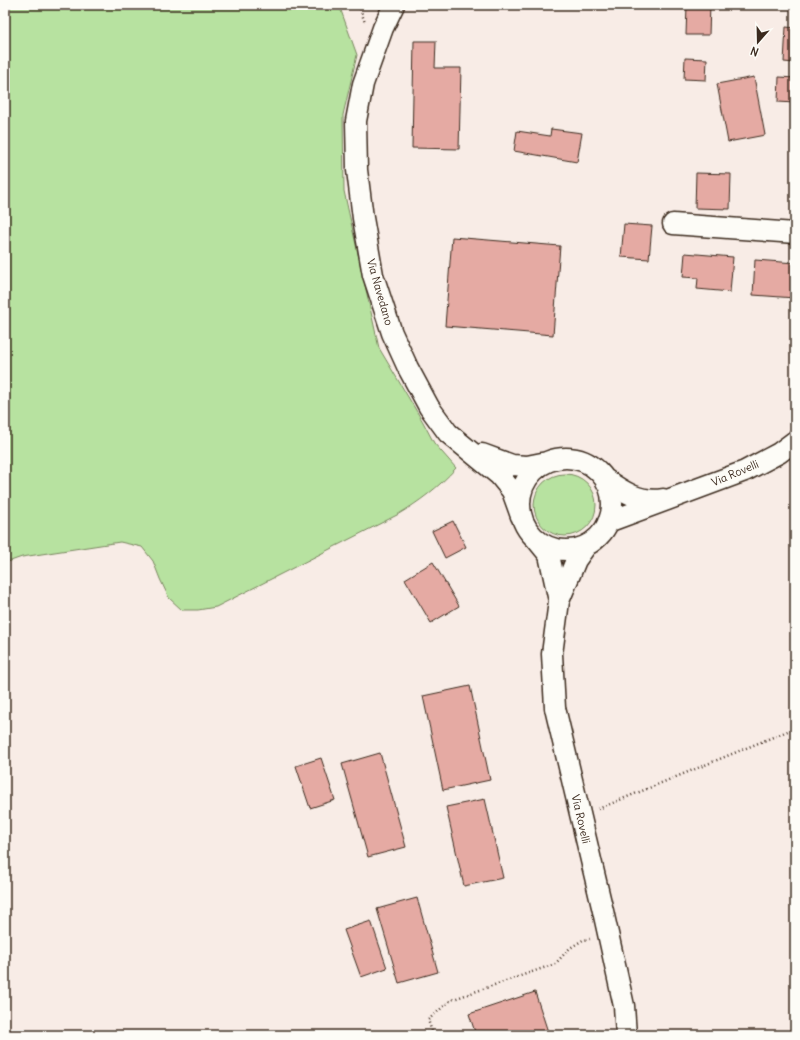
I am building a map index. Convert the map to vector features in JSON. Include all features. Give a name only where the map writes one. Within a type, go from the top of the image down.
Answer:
[{"type":"street","name":"Via Navedano","points":[[394,5],[383,28],[363,84],[356,121],[357,170],[363,218],[373,275],[392,333],[429,407],[448,433],[500,475],[512,491],[522,516]]},
{"type":"street","points":[[673,224],[795,233]]},
{"type":"street","name":"Via Rovelli","points":[[608,522],[745,471],[779,453],[795,441]]},
{"type":"street","points":[[467,448],[512,465],[527,466],[557,459],[568,458],[589,464],[598,470],[609,487],[612,504],[611,513],[608,522],[599,536],[586,546],[576,549],[555,549],[536,539],[525,525],[520,506],[524,484],[538,467],[547,462]]},
{"type":"street","name":"Via Rovelli","points":[[605,479],[622,491],[642,499],[654,501],[671,498]]},
{"type":"street","name":"Via Rovelli","points":[[536,539],[549,555],[560,601]]},
{"type":"street","name":"Via Rovelli","points":[[586,546],[576,560],[560,601],[552,654],[555,708],[624,1006],[626,1035]]},
{"type":"path","points":[[593,811],[795,728]]},
{"type":"path","points":[[433,1035],[428,1020],[451,1000],[555,964],[570,948],[584,940],[608,935]]},
{"type":"green space","points":[[5,5],[339,5],[357,55],[343,115],[344,191],[379,348],[434,443],[456,468],[443,482],[413,505],[397,515],[216,607],[198,610],[182,610],[169,598],[153,561],[142,547],[120,542],[22,557],[5,563],[5,400],[7,401],[5,397]]},
{"type":"green space","points":[[565,474],[582,479],[587,483],[591,488],[596,505],[591,522],[587,527],[582,531],[565,536],[548,531],[543,527],[539,522],[534,505],[539,488],[543,483],[548,479]]},
{"type":"building","points":[[687,5],[710,5],[709,35],[686,35]]},
{"type":"building","points":[[786,27],[795,28],[795,63],[784,62]]},
{"type":"building","points":[[414,41],[436,41],[435,68],[461,68],[459,149],[412,148]]},
{"type":"building","points":[[685,58],[707,59],[706,80],[684,79]]},
{"type":"building","points":[[754,77],[765,135],[728,142],[717,84]]},
{"type":"building","points":[[779,77],[795,78],[795,103],[778,102]]},
{"type":"building","points":[[551,129],[582,133],[577,162],[514,151],[517,131],[550,136]]},
{"type":"building","points":[[696,173],[731,174],[730,209],[695,208]]},
{"type":"building","points":[[624,224],[652,226],[649,259],[621,257]]},
{"type":"building","points":[[452,237],[560,246],[553,335],[445,326]]},
{"type":"building","points":[[685,253],[733,257],[730,292],[697,289],[698,278],[683,277]]},
{"type":"building","points":[[755,260],[795,263],[795,298],[753,295]]},
{"type":"building","points":[[453,521],[466,547],[445,558],[432,531]]},
{"type":"building","points":[[433,562],[459,606],[431,623],[405,579]]},
{"type":"building","points":[[470,686],[490,780],[443,790],[423,696]]},
{"type":"building","points":[[380,753],[406,847],[368,857],[342,764]]},
{"type":"building","points":[[321,758],[335,800],[310,808],[296,766]]},
{"type":"building","points":[[485,799],[503,878],[464,886],[446,807]]},
{"type":"building","points":[[417,898],[438,972],[399,983],[377,909]]},
{"type":"building","points":[[371,921],[387,968],[361,977],[344,930]]},
{"type":"building","points":[[535,992],[549,1035],[476,1035],[469,1014]]}]
